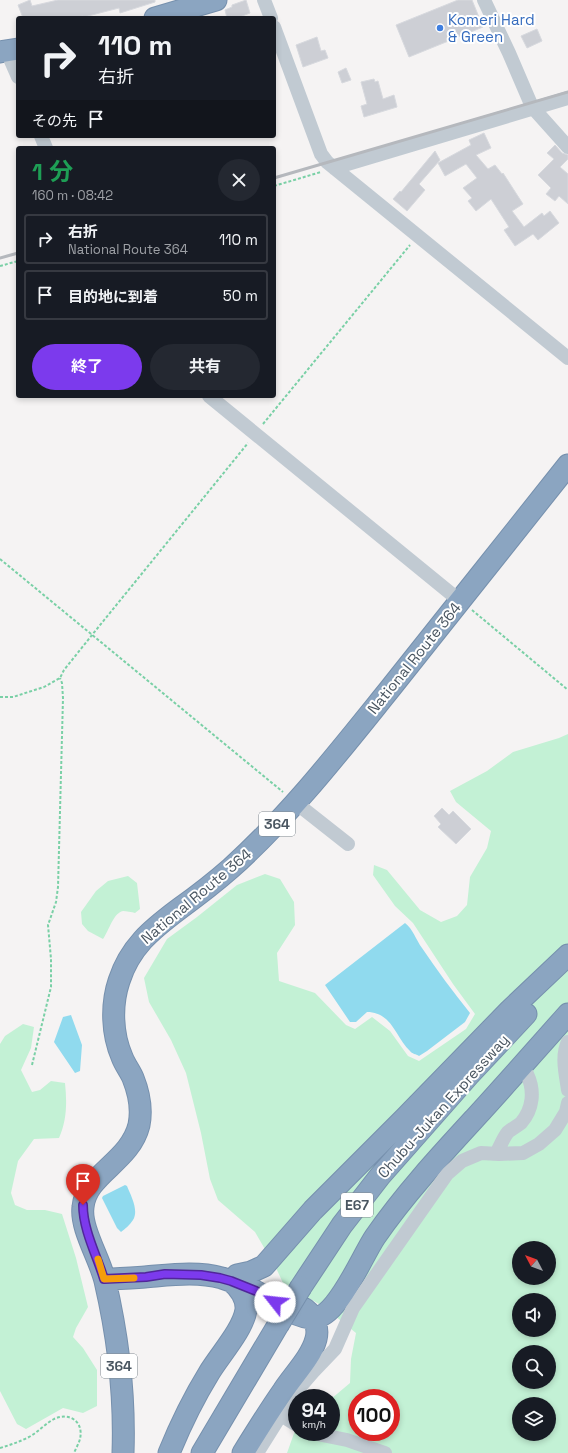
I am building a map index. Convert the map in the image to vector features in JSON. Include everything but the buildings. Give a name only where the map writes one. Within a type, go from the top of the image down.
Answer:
[{"type":"highway","points":[[161,16],[216,0]]},
{"type":"highway","name":"National Route 364","points":[[123,1453],[123,1418],[117,1350],[104,1279],[83,1217],[83,1205],[87,1193],[95,1181],[120,1159],[129,1148],[139,1123],[140,1108],[138,1093],[133,1079],[121,1056],[116,1038],[114,1018],[114,1000],[119,981],[126,964],[135,949],[146,936],[160,923],[248,853],[296,803],[326,768],[568,465]]},
{"type":"highway","points":[[515,1016],[568,956]]},
{"type":"highway","name":"Chubu-Jukan Expressway","points":[[202,1453],[301,1287],[347,1219],[380,1176],[413,1124],[515,1016],[568,971]]},
{"type":"highway","points":[[234,1278],[295,1313],[314,1318],[328,1312],[333,1307],[379,1232],[407,1196],[444,1152],[568,1014]]},
{"type":"highway","points":[[104,1279],[146,1277],[165,1274],[234,1278],[264,1266],[313,1210],[413,1124]]},
{"type":"highway","points":[[169,1453],[192,1403],[209,1373],[242,1322],[245,1312],[245,1301],[234,1278]]},
{"type":"highway","points":[[243,1453],[313,1346],[317,1334],[314,1318]]},
{"type":"street","points":[[264,0],[270,16]]},
{"type":"street","points":[[484,0],[534,108],[568,147]]},
{"type":"street","points":[[276,32],[322,154],[327,162],[568,358]]},
{"type":"street","points":[[9,50],[11,61],[16,72]]},
{"type":"street","points":[[334,168],[568,98]]},
{"type":"street","points":[[211,398],[460,601]]},
{"type":"street","points":[[296,803],[348,844]]},
{"type":"street","points":[[568,1042],[566,1047],[565,1068],[568,1090]]},
{"type":"street","points":[[496,1154],[508,1132],[528,1115],[532,1098],[532,1084],[527,1074]]},
{"type":"street","points":[[257,1453],[294,1394],[335,1350],[353,1308],[447,1174],[462,1161],[481,1153],[523,1153],[539,1144],[555,1130],[566,1112],[568,1103]]},
{"type":"street","points":[[281,1415],[288,1419]]},
{"type":"street","points":[[340,1439],[385,1453]]},
{"type":"path","points":[[276,185],[334,168]]},
{"type":"path","points":[[0,697],[13,697],[44,686],[60,678],[64,670],[92,635],[417,236]]},
{"type":"path","points":[[0,266],[16,262]]},
{"type":"path","points":[[0,559],[296,803]]},
{"type":"path","points":[[460,601],[568,690]]},
{"type":"path","points":[[32,1065],[51,987],[51,959],[48,925],[56,902],[58,887],[63,698],[62,683],[60,678]]},
{"type":"path","points":[[0,1448],[30,1436],[54,1419],[63,1416],[73,1418],[79,1424],[81,1430],[80,1438],[74,1453]]},
{"type":"green space","points":[[568,734],[568,1453],[287,1453],[291,1441],[340,1441],[340,1391],[350,1383],[351,1359],[356,1333],[324,1307],[283,1283],[255,1232],[218,1200],[210,1179],[201,1133],[186,1073],[171,1040],[149,1002],[144,978],[167,939],[237,885],[265,874],[280,879],[294,902],[295,925],[277,953],[279,981],[315,993],[346,1025],[355,1029],[372,1017],[390,1031],[408,1056],[419,1061],[466,1029],[475,1014],[453,984],[413,923],[395,906],[373,875],[374,865],[387,870],[420,910],[441,922],[457,916],[467,905],[470,877],[487,848],[491,831],[456,802],[450,791],[487,771],[513,752]]},
{"type":"green space","points":[[128,876],[137,883],[140,909],[135,913],[123,911],[116,915],[103,939],[88,931],[82,924],[81,912],[96,891],[108,881]]},
{"type":"green space","points":[[23,1024],[34,1027],[31,1048],[21,1070],[32,1092],[40,1090],[51,1081],[65,1083],[66,1111],[64,1124],[59,1138],[34,1139],[18,1161],[11,1193],[15,1205],[27,1210],[45,1210],[62,1214],[76,1258],[88,1307],[76,1328],[73,1337],[83,1348],[97,1370],[97,1406],[83,1413],[63,1408],[26,1429],[17,1424],[0,1391],[0,1044],[5,1036]]},
{"type":"water","points":[[405,923],[410,928],[439,973],[470,1013],[465,1022],[419,1056],[411,1052],[405,1046],[393,1027],[382,1016],[367,1012],[356,1022],[350,1022],[325,985]]},
{"type":"water","points":[[71,1015],[82,1045],[80,1071],[75,1073],[54,1042],[63,1017]]},
{"type":"water","points":[[125,1185],[127,1186],[135,1207],[135,1216],[132,1222],[121,1232],[117,1228],[102,1198],[103,1196]]},
{"type":"railway","points":[[276,177],[568,92]]},
{"type":"railway","points":[[0,258],[16,254]]},
{"type":"slow traffic","points":[[98,1259],[104,1279],[134,1278]]},
{"type":"place","name":"Komeri Hard & Green","points":[[440,28]]},
{"type":"route","points":[[83,1205],[83,1217],[104,1279],[146,1277],[165,1274],[201,1275],[231,1281],[256,1291],[275,1302]]}]
